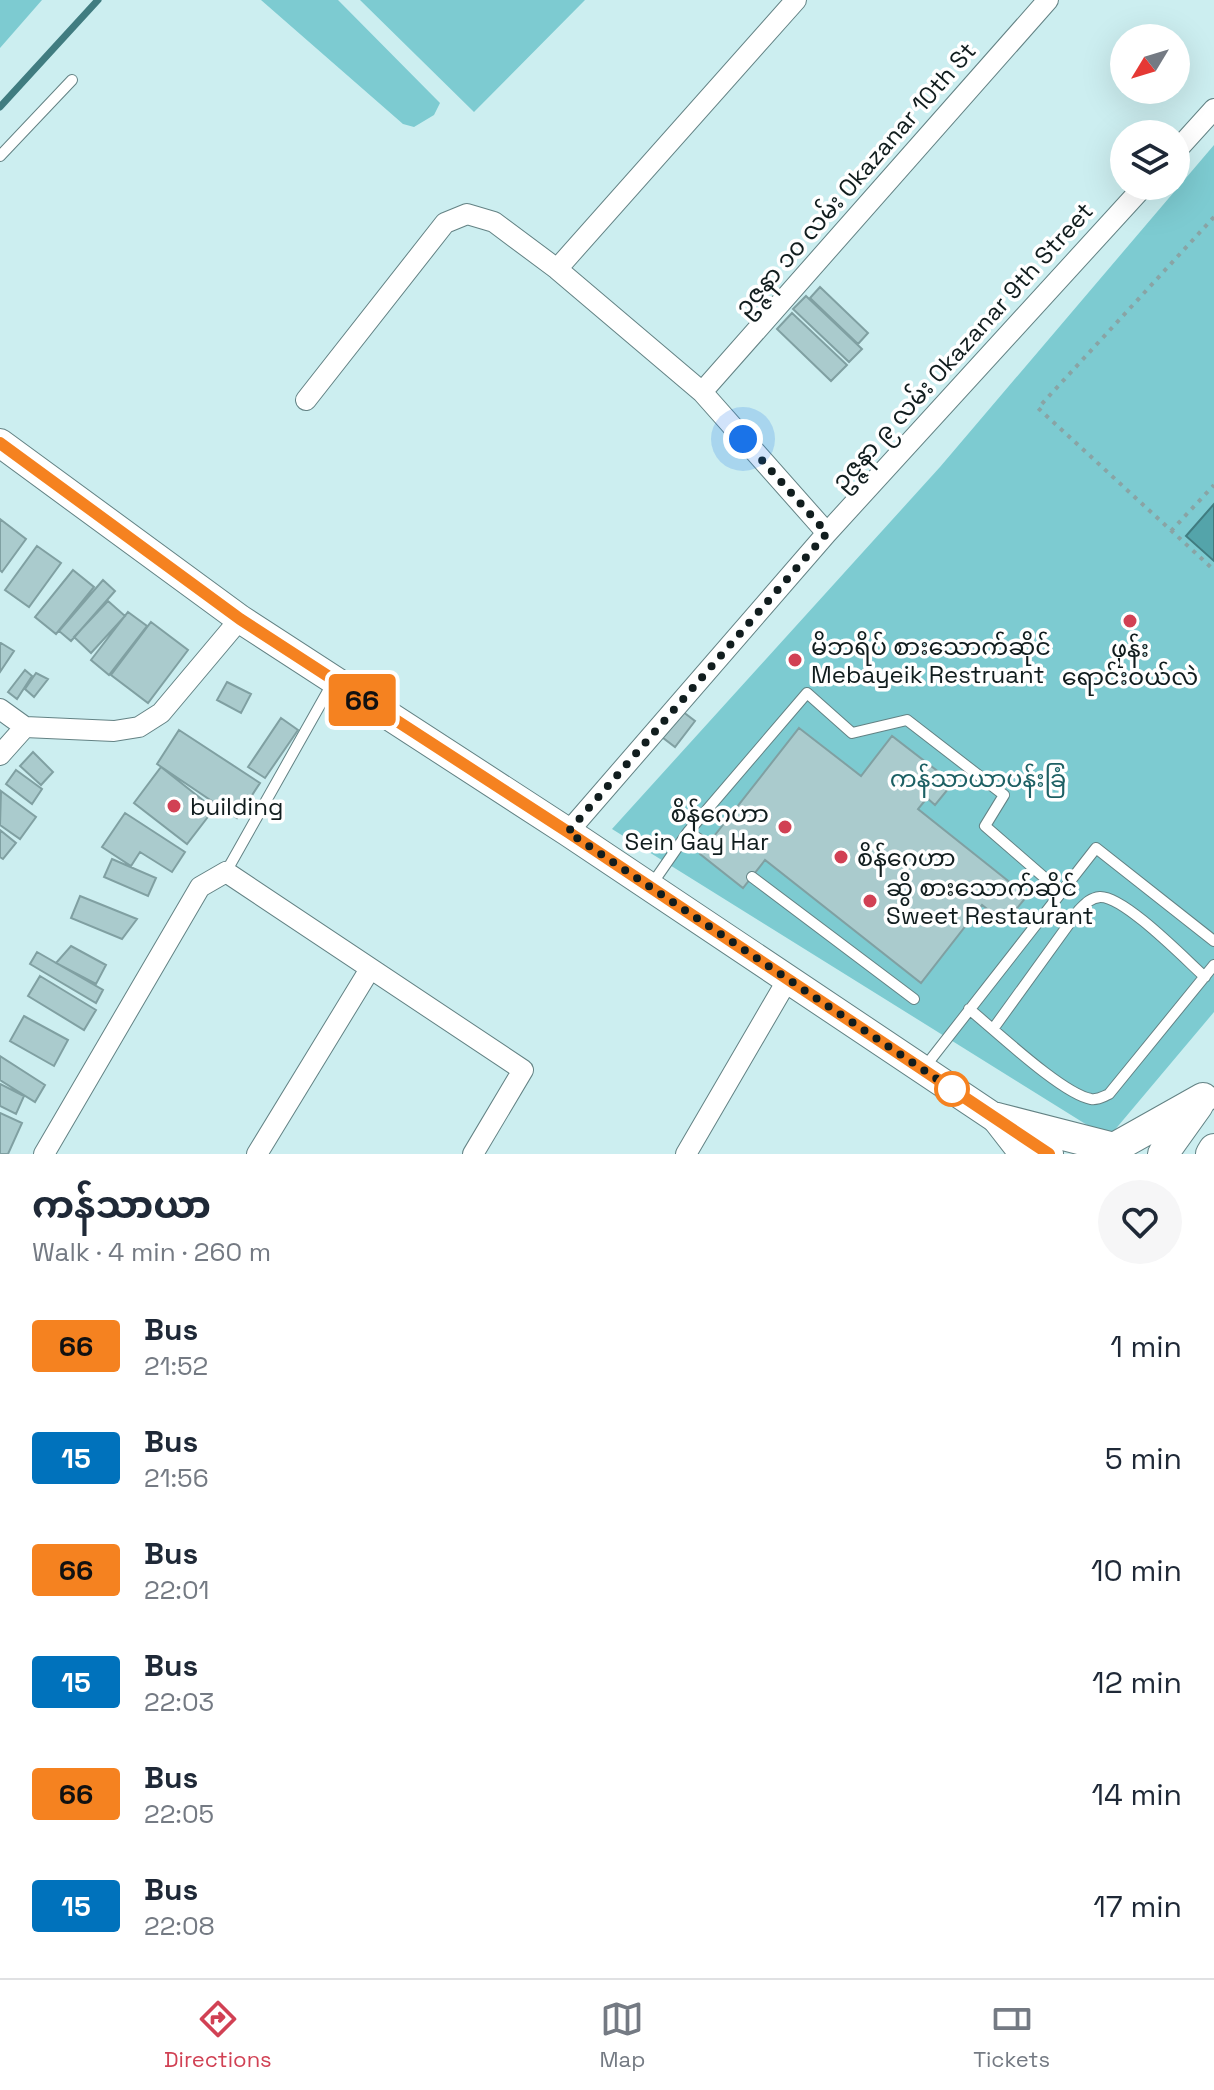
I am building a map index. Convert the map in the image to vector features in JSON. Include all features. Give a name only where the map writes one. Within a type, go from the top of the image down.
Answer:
[{"type":"main road","points":[[0,443],[240,619],[650,886],[1049,1154]]},
{"type":"main road","points":[[997,1118],[1114,1148],[1209,1092]]},
{"type":"main road","points":[[1163,1154],[1209,1092]]},
{"type":"main road","points":[[997,1118],[1025,1154]]},
{"type":"street","points":[[557,269],[796,0]]},
{"type":"street","name":"ဥဇ္ဇနာ ၁၀ လမ်း Okazanar 10th St","points":[[702,392],[1048,0]]},
{"type":"street","points":[[1190,136],[1214,109]]},
{"type":"street","name":"ဥဇ္ဇနာ ၉ လမ်း Okazanar 9th Street","points":[[568,832],[827,533],[1131,200]]},
{"type":"street","points":[[306,400],[445,223],[467,214],[494,222],[557,269],[702,392],[827,533]]},
{"type":"street","points":[[0,709],[25,727],[114,731],[139,727],[161,713],[240,619]]},
{"type":"street","points":[[0,755],[25,727]]},
{"type":"street","points":[[44,1154],[200,887],[226,872],[523,1070],[473,1154]]},
{"type":"street","points":[[257,1154],[370,969]]},
{"type":"street","points":[[686,1154],[788,979]]},
{"type":"lane","points":[[0,156],[72,80]]},
{"type":"lane","points":[[226,872],[334,681]]},
{"type":"lane","points":[[650,886],[688,832],[807,693],[852,733],[907,720],[979,775],[1004,795],[985,826],[1061,892]]},
{"type":"lane","points":[[688,832],[708,845]]},
{"type":"lane","points":[[923,1069],[1096,848],[1214,941]]},
{"type":"lane","points":[[752,877],[914,999]]},
{"type":"lane","points":[[993,1029],[1079,910],[1088,900],[1100,897],[1122,906],[1205,977]]},
{"type":"lane","points":[[969,1009],[1064,1085],[1088,1099],[1099,1099],[1109,1094],[1214,965]]},
{"type":"path","points":[[1214,217],[1038,408],[1214,570]]},
{"type":"path","points":[[1171,531],[1214,485]]},
{"type":"green space","points":[[0,0],[42,0],[0,48]]},
{"type":"green space","points":[[261,0],[338,0],[440,103],[434,115],[414,127],[403,124]]},
{"type":"green space","points":[[360,0],[585,0],[474,112]]},
{"type":"green space","name":"ကန်သာယာပန်းခြံ","points":[[1214,145],[1214,1012],[1108,1138],[612,829],[940,467],[1167,200],[1190,200],[1190,173]]},
{"type":"shaded area","points":[[1214,504],[1214,561],[1186,536]]},
{"type":"building","points":[[820,287],[868,333],[858,344],[810,298]]},
{"type":"building","points":[[806,296],[862,349],[849,362],[793,309]]},
{"type":"building","points":[[792,313],[847,365],[831,381],[777,329]]},
{"type":"building","points":[[0,519],[26,539],[2,572],[0,570]]},
{"type":"building","points":[[37,546],[61,563],[29,607],[5,590]]},
{"type":"building","points":[[73,570],[94,587],[56,634],[35,617]]},
{"type":"building","points":[[103,580],[115,591],[71,641],[59,631]]},
{"type":"building","points":[[108,601],[125,616],[91,653],[74,637]]},
{"type":"building","points":[[128,612],[147,626],[109,675],[91,660]]},
{"type":"building","points":[[151,622],[188,650],[148,703],[111,675]]},
{"type":"building","points":[[0,643],[14,651],[0,672]]},
{"type":"building","points":[[25,670],[32,676],[17,699],[8,692]]},
{"type":"building","points":[[36,673],[48,679],[34,697],[25,689]]},
{"type":"building","points":[[227,682],[251,694],[241,713],[217,700]]},
{"type":"building","points":[[678,708],[695,721],[675,747],[658,734]]},
{"type":"building","points":[[281,718],[298,730],[265,778],[248,767]]},
{"type":"building","name":"စိန်ဂေဟာ","points":[[799,728],[861,776],[892,736],[953,783],[935,805],[927,798],[918,809],[1027,896],[1005,923],[982,905],[921,983],[765,860],[743,888],[700,854]]},
{"type":"building","points":[[179,730],[260,783],[237,818],[157,764]]},
{"type":"building","points":[[33,752],[53,772],[41,785],[20,766]]},
{"type":"building","name":"building","points":[[161,767],[214,809],[187,844],[134,803]]},
{"type":"building","points":[[16,770],[42,789],[32,804],[6,784]]},
{"type":"building","points":[[1,791],[36,817],[20,839],[0,825]]},
{"type":"building","points":[[125,813],[185,852],[172,872],[140,852],[131,866],[102,847]]},
{"type":"building","points":[[0,830],[16,843],[3,859],[0,857]]},
{"type":"building","points":[[112,859],[156,878],[148,896],[104,877]]},
{"type":"building","points":[[80,896],[137,919],[122,939],[71,918]]},
{"type":"building","points":[[71,946],[106,965],[96,984],[56,963]]},
{"type":"building","points":[[37,952],[103,990],[96,1003],[30,964]]},
{"type":"building","points":[[40,976],[96,1010],[84,1030],[28,996]]},
{"type":"building","points":[[24,1016],[68,1040],[54,1066],[10,1041]]},
{"type":"building","points":[[0,1056],[45,1085],[35,1102],[0,1080]]},
{"type":"building","points":[[0,1084],[24,1096],[16,1114],[0,1106]]},
{"type":"building","points":[[0,1113],[22,1123],[8,1154],[0,1154]]},
{"type":"waterway","points":[[0,107],[98,0]]},
{"type":"bus line","name":"66","points":[[0,443],[240,619],[568,832],[1049,1154]]},
{"type":"place","name":"ဖုန်း ရောင်းဝယ်လဲ","points":[[1130,621]]},
{"type":"place","name":"မိဘရိပ် စားသောက်ဆိုင် Mebayeik Restruant","points":[[795,660]]},
{"type":"place","name":"building","points":[[174,806]]},
{"type":"place","name":"စိန်ဂေဟာ Sein Gay Har","points":[[785,827]]},
{"type":"place","name":"စိန်ဂေဟာ","points":[[841,857]]},
{"type":"place","name":"ဆွိ စားသောက်ဆိုင် Sweet Restaurant","points":[[870,901]]},
{"type":"route","points":[[743,439],[827,533],[568,832],[952,1089]]}]
